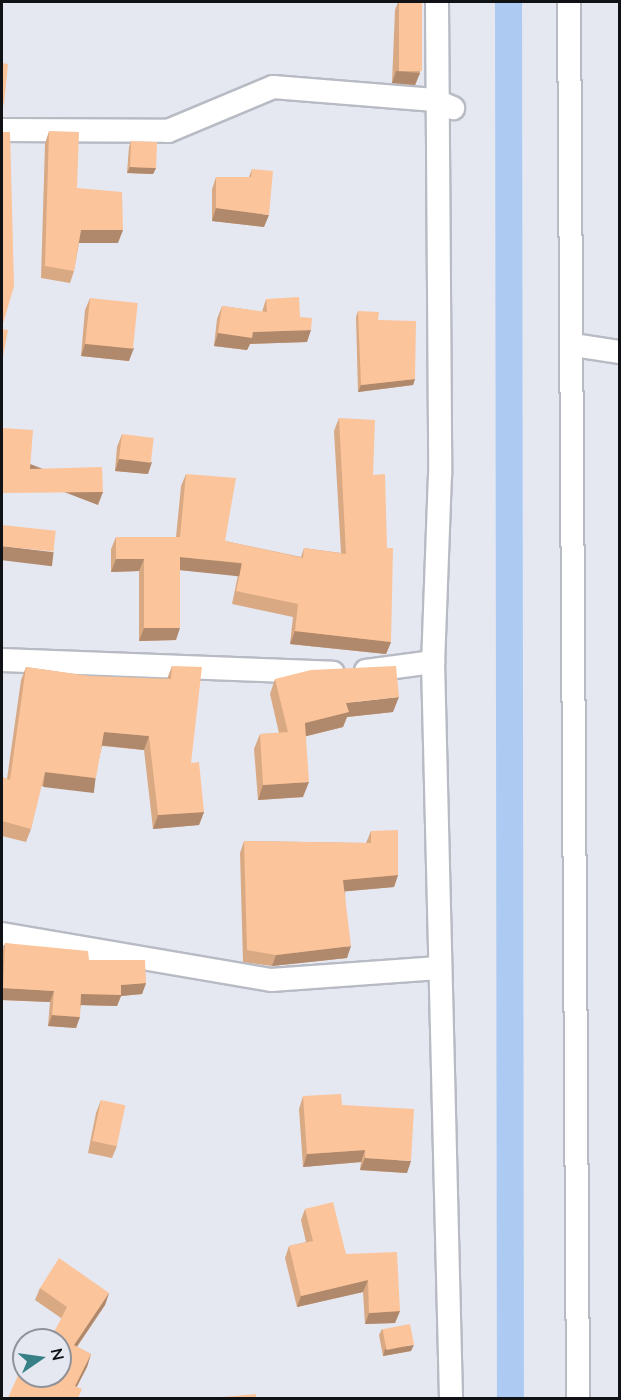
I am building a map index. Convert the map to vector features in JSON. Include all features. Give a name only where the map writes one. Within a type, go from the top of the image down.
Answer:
[{"type":"street","points":[[437,2],[443,104],[440,474],[433,663],[451,1398]]},
{"type":"street","points":[[569,2],[574,345],[578,1398]]},
{"type":"street","points":[[2,130],[168,131],[273,87],[443,104]]},
{"type":"street","points":[[574,345],[620,352]]},
{"type":"street","points":[[2,660],[346,673],[433,663]]},
{"type":"street","points":[[2,934],[271,980],[439,968]]},
{"type":"building","points":[[399,2],[422,2],[422,71],[399,71]]},
{"type":"building","points":[[2,63],[8,64],[2,107]]},
{"type":"building","points":[[49,131],[79,132],[77,188],[122,192],[123,230],[81,230],[74,271],[45,266]]},
{"type":"building","points":[[2,132],[10,132],[14,286],[2,327]]},
{"type":"building","points":[[131,141],[157,142],[156,168],[130,167]]},
{"type":"building","points":[[252,169],[273,171],[269,215],[216,208],[216,177],[251,177]]},
{"type":"building","points":[[299,297],[300,317],[312,318],[311,330],[253,332],[252,338],[218,333],[222,306],[267,312],[266,299]]},
{"type":"building","points":[[90,298],[138,303],[133,349],[85,344]]},
{"type":"building","points":[[358,311],[379,312],[378,320],[416,321],[415,379],[361,385]]},
{"type":"building","points":[[2,329],[8,330],[2,362]]},
{"type":"building","points":[[339,418],[375,420],[373,475],[385,474],[387,548],[393,548],[391,642],[295,631],[298,604],[236,591],[242,563],[180,557],[180,628],[144,628],[144,559],[116,559],[116,537],[180,537],[186,474],[236,478],[225,541],[303,558],[304,548],[346,554]]},
{"type":"building","points":[[2,428],[33,430],[30,469],[102,467],[103,492],[2,493]]},
{"type":"building","points":[[122,434],[154,438],[151,463],[119,459]]},
{"type":"building","points":[[2,525],[56,531],[54,552],[2,546]]},
{"type":"building","points":[[172,666],[202,667],[191,763],[199,762],[204,812],[158,815],[149,736],[104,732],[96,778],[45,772],[31,829],[2,821],[2,777],[10,780],[26,667],[89,676],[171,679]]},
{"type":"building","points":[[396,666],[399,697],[346,703],[349,712],[305,723],[309,782],[263,785],[260,734],[288,732],[275,679],[311,670]]},
{"type":"building","points":[[398,830],[398,875],[343,880],[351,946],[276,955],[247,950],[244,841],[371,843],[371,831]]},
{"type":"building","points":[[5,943],[88,951],[89,960],[145,960],[146,983],[121,985],[121,995],[81,994],[80,1017],[52,1015],[54,991],[3,988]]},
{"type":"building","points":[[341,1094],[342,1105],[414,1109],[411,1161],[365,1158],[365,1150],[307,1154],[303,1096]]},
{"type":"building","points":[[101,1100],[125,1105],[117,1146],[92,1141]]},
{"type":"building","points":[[333,1202],[346,1254],[397,1252],[400,1311],[369,1313],[368,1280],[301,1296],[289,1246],[313,1241],[305,1209]]},
{"type":"building","points":[[59,1258],[109,1293],[74,1345],[91,1354],[75,1386],[82,1389],[78,1398],[8,1398],[12,1388],[72,1388],[72,1328],[56,1328],[67,1307],[40,1288]]},
{"type":"building","points":[[410,1324],[414,1345],[387,1350],[383,1329]]},
{"type":"building","points":[[256,1394],[256,1398],[212,1398]]},
{"type":"waterway","points":[[508,2],[510,1398]]}]
